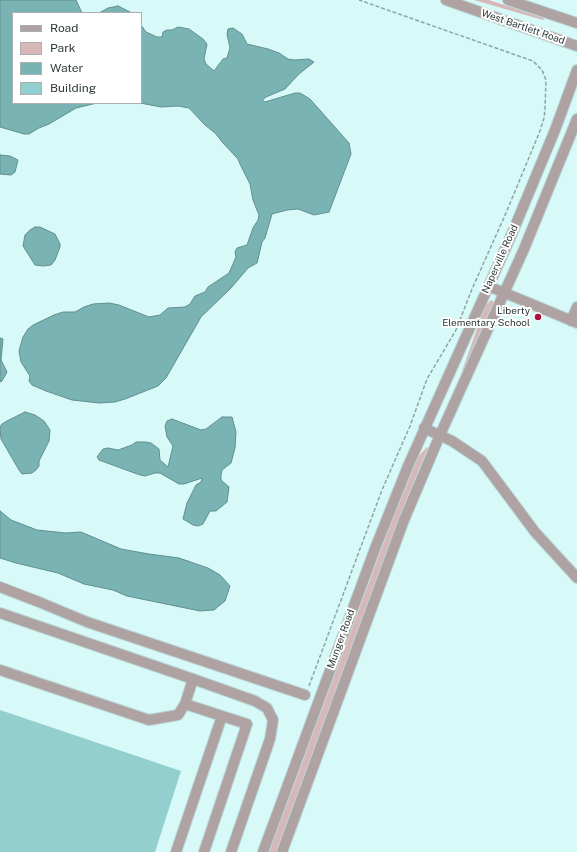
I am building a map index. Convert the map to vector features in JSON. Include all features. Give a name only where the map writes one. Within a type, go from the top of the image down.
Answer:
[{"type":"street","name":"West Bartlett Road","points":[[446,0],[577,46]]},
{"type":"street","name":"West Bartlett Road","points":[[508,0],[577,23]]},
{"type":"street","name":"Naperville Road","points":[[424,428],[536,176],[577,70]]},
{"type":"street","name":"Naperville Road","points":[[440,435],[530,235],[577,119]]},
{"type":"street","points":[[488,286],[574,322],[577,307]]},
{"type":"street","points":[[424,428],[452,441],[482,461],[535,532],[577,578]]},
{"type":"street","name":"Munger Road","points":[[263,852],[376,546],[424,428]]},
{"type":"street","name":"Munger Road","points":[[282,852],[397,541],[440,435]]},
{"type":"street","points":[[0,588],[87,622],[305,695]]},
{"type":"street","points":[[0,613],[255,701],[267,708],[273,720],[270,739],[232,852]]},
{"type":"street","points":[[0,670],[148,720],[178,715],[185,704],[193,679]]},
{"type":"street","points":[[185,704],[247,724],[204,852]]},
{"type":"street","points":[[176,852],[222,716]]},
{"type":"path","points":[[305,695],[382,490],[410,426],[427,380],[456,330],[472,289],[540,131],[545,109],[546,80],[542,70],[533,61],[359,0]]},
{"type":"green space","points":[[474,0],[489,0],[544,18],[543,20]]},
{"type":"green space","points":[[491,300],[494,302],[462,371],[485,306]]},
{"type":"green space","points":[[427,447],[428,448],[401,513],[276,852],[269,852],[392,520],[418,457]]},
{"type":"water","points":[[0,0],[76,0],[82,12],[12,12],[12,104],[93,104],[76,108],[29,134],[0,127]]},
{"type":"water","points":[[118,6],[130,12],[101,12],[108,8]]},
{"type":"water","points":[[142,26],[146,32],[157,37],[162,37],[163,32],[178,27],[189,29],[203,39],[207,44],[204,59],[206,64],[214,71],[223,59],[227,58],[230,48],[227,34],[228,29],[233,28],[242,34],[247,44],[279,53],[288,59],[309,59],[314,62],[299,74],[285,89],[262,100],[265,102],[295,93],[300,93],[310,99],[349,143],[351,154],[329,212],[314,215],[298,209],[272,214],[265,238],[262,242],[257,263],[248,268],[231,288],[201,317],[166,378],[158,386],[115,402],[99,403],[72,400],[32,385],[29,381],[30,376],[21,362],[19,351],[23,337],[28,329],[33,325],[54,315],[63,312],[75,312],[93,304],[109,303],[119,305],[149,317],[160,315],[168,308],[185,307],[190,304],[195,296],[205,292],[208,287],[229,273],[236,257],[235,252],[237,248],[247,245],[259,215],[253,200],[250,184],[238,159],[216,134],[189,108],[178,106],[161,107],[142,103]]},
{"type":"water","points":[[0,155],[10,156],[18,160],[15,172],[11,175],[0,174]]},
{"type":"water","points":[[35,227],[40,227],[55,234],[60,244],[55,260],[51,265],[35,265],[23,246],[25,235]]},
{"type":"water","points":[[0,338],[3,339],[1,360],[7,372],[0,382]]},
{"type":"water","points":[[25,412],[35,415],[44,421],[50,430],[49,441],[39,461],[39,466],[32,473],[22,474],[1,439],[0,427],[7,421]]},
{"type":"water","points":[[222,417],[232,417],[236,432],[235,448],[231,463],[222,470],[221,475],[221,480],[229,487],[227,502],[216,511],[210,511],[203,524],[198,526],[193,525],[183,519],[187,503],[196,485],[201,482],[202,478],[184,484],[179,484],[160,473],[145,476],[140,475],[99,460],[97,457],[103,449],[108,448],[118,450],[136,442],[146,442],[151,443],[159,449],[160,460],[168,467],[173,446],[167,437],[165,426],[167,421],[172,419],[201,430],[206,429]]},
{"type":"water","points":[[0,511],[11,520],[37,530],[66,533],[81,532],[121,549],[179,558],[208,568],[220,575],[230,586],[225,601],[214,610],[200,611],[127,596],[113,590],[84,584],[58,573],[0,558]]},
{"type":"building","points":[[0,710],[181,771],[155,852],[0,852]]},
{"type":"place","name":"Liberty Elementary School","points":[[538,317]]}]
